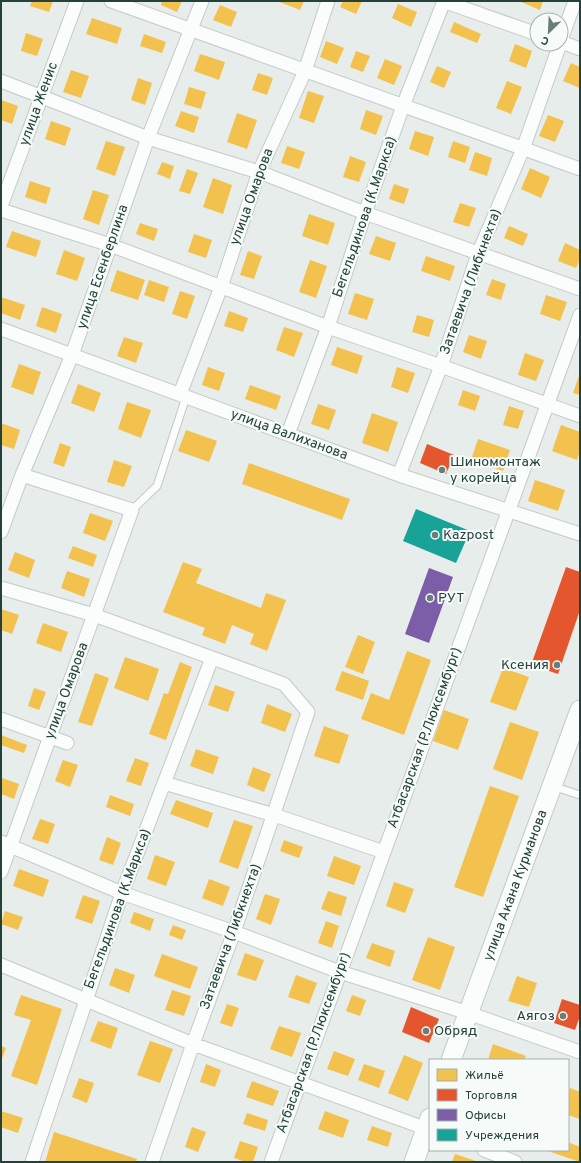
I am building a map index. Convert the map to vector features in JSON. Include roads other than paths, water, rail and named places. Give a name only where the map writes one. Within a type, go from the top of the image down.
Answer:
[{"type":"main road","name":"улица Акана Курманова","points":[[451,1059],[580,710]]},
{"type":"main road","points":[[414,1162],[429,1125]]},
{"type":"street","name":"улица Женис","points":[[1,206],[77,1]]},
{"type":"street","points":[[111,1],[580,169]]},
{"type":"street","name":"улица Есенберлина","points":[[1,532],[22,475],[72,355],[148,138],[202,1]]},
{"type":"street","name":"улица Омарова","points":[[183,395],[259,172],[305,71],[328,1]]},
{"type":"street","points":[[444,1],[529,31]]},
{"type":"street","name":"Бегельдинова (К.Маркса)","points":[[288,434],[328,327],[365,213],[403,106],[444,1]]},
{"type":"street","name":"Затаевича (Либкнехта)","points":[[569,19],[575,1]]},
{"type":"street","points":[[569,45],[580,48]]},
{"type":"street","name":"Затаевича (Либкнехта)","points":[[398,475],[441,366],[478,254],[523,149],[557,52]]},
{"type":"street","points":[[1,81],[148,138],[259,172],[365,213],[580,289]]},
{"type":"street","points":[[1,210],[110,245],[328,327],[580,416]]},
{"type":"street","name":"Атбасарская (Р.Люксембург)","points":[[271,1162],[580,315]]},
{"type":"street","name":"улица Валиханова","points":[[1,329],[398,475],[580,534]]},
{"type":"street","points":[[22,475],[132,510]]},
{"type":"street","name":"улица Омарова","points":[[1,872],[6,844],[50,737],[132,510]]},
{"type":"street","points":[[1,588],[94,615],[212,658]]},
{"type":"street","name":"Затаевича (Либкнехта)","points":[[152,1162],[234,932],[308,712],[284,684],[212,658]]},
{"type":"street","name":"Бегельдинова (К.Маркса)","points":[[32,1162],[122,893],[212,658]]},
{"type":"street","points":[[1,719],[67,743]]},
{"type":"street","points":[[164,783],[274,815],[384,852]]},
{"type":"street","points":[[6,844],[122,893],[234,932],[340,972],[468,1013],[580,1052]]},
{"type":"street","points":[[1,965],[193,1044],[300,1082],[429,1125]]},
{"type":"street","points":[[487,1151],[515,1162]]},
{"type":"lane","points":[[132,510],[157,486],[183,395]]},
{"type":"lane","points":[[552,786],[580,795]]},
{"type":"place","name":"Шиномонтаж у корейца","points":[[442,470]]},
{"type":"place","name":"Kazpost","points":[[435,535]]},
{"type":"place","name":"РУТ","points":[[430,598]]},
{"type":"place","name":"Ксения","points":[[557,665]]},
{"type":"place","name":"Аягоз","points":[[563,1016]]},
{"type":"place","name":"Обряд","points":[[426,1031]]}]
